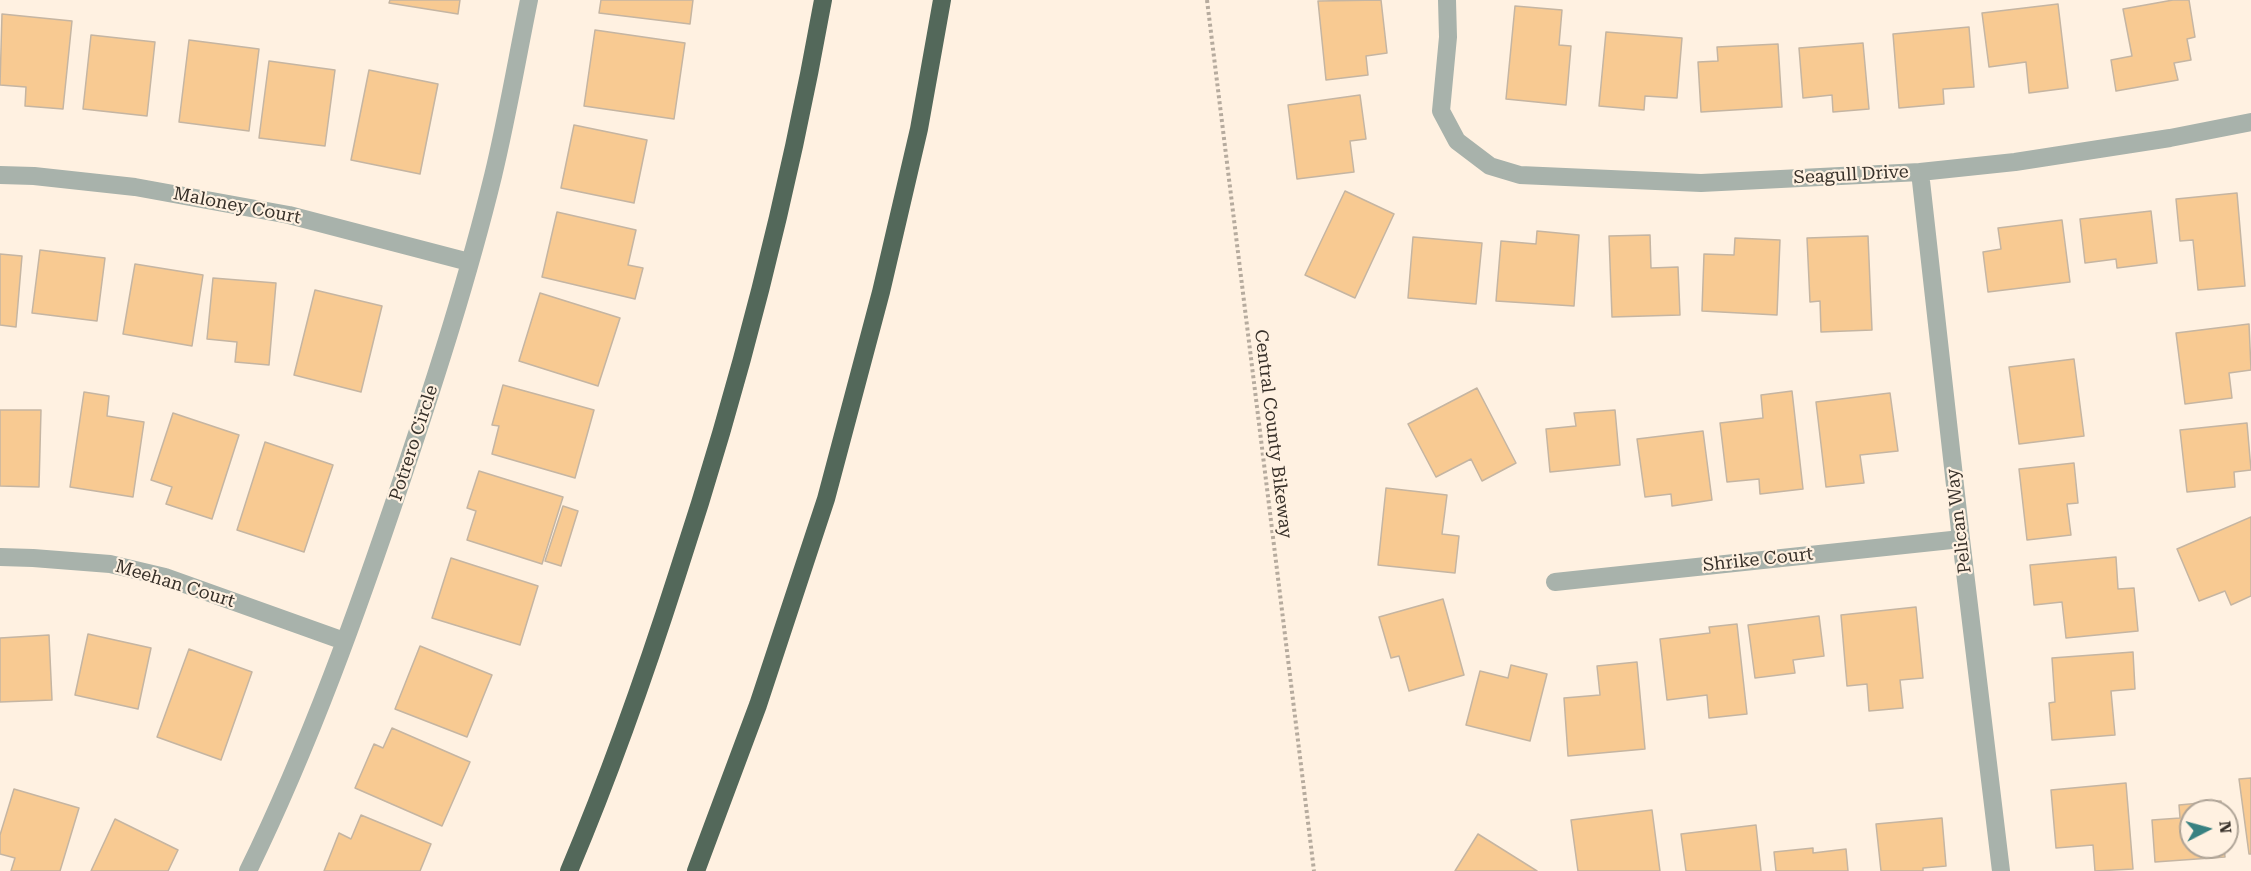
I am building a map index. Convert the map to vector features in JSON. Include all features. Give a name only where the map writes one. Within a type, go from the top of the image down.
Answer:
[{"type":"highway","points":[[569,871],[599,801],[646,672],[712,467],[764,278],[804,105],[823,0]]},
{"type":"highway","points":[[696,871],[758,705],[826,499],[884,280],[919,129],[942,0]]},
{"type":"street","name":"Potrero Circle","points":[[248,871],[267,833],[314,720],[373,567],[450,336],[493,176],[530,0]]},
{"type":"street","name":"Seagull Drive","points":[[1448,0],[1448,37],[1441,111],[1457,141],[1490,166],[1520,175],[1701,183],[1920,172],[2037,159],[2170,138],[2251,122]]},
{"type":"street","name":"Pelican Way","points":[[1920,172],[2001,871]]},
{"type":"street","name":"Maloney Court","points":[[0,176],[34,176],[135,187],[290,215],[469,262]]},
{"type":"street","name":"Shrike Court","points":[[1555,582],[1961,539]]},
{"type":"street","name":"Meehan Court","points":[[0,557],[110,564],[154,574],[344,641]]},
{"type":"path","name":"Central County Bikeway","points":[[1207,0],[1314,871]]},
{"type":"building","points":[[390,0],[460,0],[458,14],[389,3]]},
{"type":"building","points":[[601,0],[693,0],[690,24],[599,13]]},
{"type":"building","points":[[1381,0],[1387,53],[1366,56],[1368,75],[1326,80],[1318,1]]},
{"type":"building","points":[[2173,0],[2189,0],[2195,37],[2187,39],[2191,60],[2174,63],[2178,80],[2116,91],[2111,60],[2132,56],[2123,9]]},
{"type":"building","points":[[2058,4],[2068,88],[2029,93],[2026,62],[1989,67],[1982,13]]},
{"type":"building","points":[[1515,6],[1562,10],[1559,45],[1571,46],[1566,105],[1506,99]]},
{"type":"building","points":[[2,14],[72,21],[63,109],[25,106],[26,87],[0,85]]},
{"type":"building","points":[[1969,27],[1974,87],[1943,89],[1944,104],[1899,108],[1893,34]]},
{"type":"building","points":[[595,30],[685,43],[674,119],[584,106]]},
{"type":"building","points":[[1606,32],[1682,38],[1677,98],[1645,96],[1644,110],[1599,106]]},
{"type":"building","points":[[91,35],[155,42],[147,116],[83,109]]},
{"type":"building","points":[[189,40],[259,49],[249,131],[179,122]]},
{"type":"building","points":[[1863,43],[1869,109],[1833,112],[1832,95],[1803,98],[1799,48]]},
{"type":"building","points":[[1778,44],[1782,107],[1701,112],[1698,62],[1718,61],[1717,47]]},
{"type":"building","points":[[269,61],[335,70],[325,146],[259,138]]},
{"type":"building","points":[[369,70],[438,84],[420,174],[351,160]]},
{"type":"building","points":[[1360,95],[1366,139],[1350,141],[1354,172],[1297,179],[1288,105]]},
{"type":"building","points":[[574,125],[647,140],[634,203],[561,188]]},
{"type":"building","points":[[1345,191],[1394,214],[1355,298],[1305,275]]},
{"type":"building","points":[[2237,193],[2245,286],[2198,290],[2193,240],[2180,241],[2176,199]]},
{"type":"building","points":[[2151,211],[2157,263],[2117,268],[2116,259],[2085,263],[2080,219]]},
{"type":"building","points":[[557,212],[636,230],[628,265],[643,268],[635,299],[542,277]]},
{"type":"building","points":[[2062,220],[2070,282],[1988,292],[1983,252],[2001,249],[1998,228]]},
{"type":"building","points":[[1537,231],[1579,235],[1574,306],[1496,301],[1501,241],[1536,244]]},
{"type":"building","points":[[1650,235],[1651,268],[1678,267],[1680,315],[1612,317],[1609,236]]},
{"type":"building","points":[[1868,236],[1872,330],[1821,332],[1820,301],[1810,302],[1807,238]]},
{"type":"building","points":[[1413,237],[1482,243],[1476,304],[1408,298]]},
{"type":"building","points":[[1735,238],[1780,240],[1777,315],[1702,311],[1704,254],[1734,255]]},
{"type":"building","points":[[40,250],[105,258],[97,321],[32,313]]},
{"type":"building","points":[[0,254],[22,256],[16,327],[0,325]]},
{"type":"building","points":[[135,264],[203,275],[192,346],[123,334]]},
{"type":"building","points":[[213,278],[276,283],[269,365],[235,362],[237,342],[207,339]]},
{"type":"building","points":[[315,290],[382,306],[361,392],[294,375]]},
{"type":"building","points":[[540,293],[620,318],[598,386],[519,361]]},
{"type":"building","points":[[2249,324],[2251,370],[2229,373],[2232,398],[2185,404],[2176,333]]},
{"type":"building","points":[[2074,359],[2084,436],[2019,444],[2009,367]]},
{"type":"building","points":[[503,385],[594,410],[575,478],[492,454],[499,426],[492,425]]},
{"type":"building","points":[[1477,388],[1516,463],[1482,481],[1471,459],[1436,477],[1408,424]]},
{"type":"building","points":[[1792,391],[1803,489],[1760,494],[1759,479],[1727,482],[1720,423],[1763,418],[1761,395]]},
{"type":"building","points":[[84,392],[109,396],[107,416],[144,422],[133,497],[70,487]]},
{"type":"building","points":[[1890,393],[1898,451],[1860,455],[1864,483],[1826,487],[1816,402]]},
{"type":"building","points":[[0,410],[41,410],[39,487],[0,486]]},
{"type":"building","points":[[1615,410],[1620,465],[1550,472],[1546,429],[1576,426],[1574,413]]},
{"type":"building","points":[[173,413],[239,435],[212,519],[166,504],[172,487],[151,480]]},
{"type":"building","points":[[2247,423],[2251,470],[2234,472],[2235,487],[2187,492],[2180,430]]},
{"type":"building","points":[[1703,431],[1712,500],[1672,506],[1671,494],[1645,497],[1637,439]]},
{"type":"building","points":[[265,442],[333,465],[304,552],[237,530]]},
{"type":"building","points":[[2074,463],[2078,503],[2067,504],[2071,535],[2027,540],[2019,469]]},
{"type":"building","points":[[479,471],[563,497],[542,564],[467,540],[476,511],[467,508]]},
{"type":"building","points":[[1386,488],[1447,495],[1442,534],[1459,536],[1455,573],[1378,565]]},
{"type":"building","points":[[563,506],[578,511],[561,566],[545,561]]},
{"type":"building","points":[[2251,517],[2251,596],[2231,605],[2225,591],[2199,601],[2177,549]]},
{"type":"building","points":[[2116,557],[2118,589],[2134,588],[2138,631],[2066,638],[2062,602],[2034,605],[2030,565]]},
{"type":"building","points":[[451,558],[538,586],[520,645],[432,618]]},
{"type":"building","points":[[1443,599],[1464,675],[1409,691],[1399,656],[1391,658],[1379,617]]},
{"type":"building","points":[[1916,607],[1923,678],[1900,680],[1903,708],[1869,711],[1867,684],[1847,686],[1841,615]]},
{"type":"building","points":[[1819,616],[1824,656],[1793,660],[1795,673],[1755,678],[1748,625]]},
{"type":"building","points":[[1737,624],[1747,714],[1709,718],[1707,695],[1667,700],[1660,639],[1710,633],[1709,627]]},
{"type":"building","points":[[88,634],[151,648],[138,709],[75,695]]},
{"type":"building","points":[[49,635],[52,700],[0,702],[0,638]]},
{"type":"building","points":[[420,646],[492,675],[467,737],[395,709]]},
{"type":"building","points":[[189,649],[252,672],[221,760],[157,737]]},
{"type":"building","points":[[2133,652],[2135,689],[2111,691],[2115,735],[2052,740],[2049,703],[2055,702],[2052,658]]},
{"type":"building","points":[[1637,662],[1645,749],[1568,756],[1564,698],[1600,695],[1597,666]]},
{"type":"building","points":[[1511,665],[1547,674],[1530,741],[1466,725],[1480,671],[1508,678]]},
{"type":"building","points":[[392,728],[470,762],[442,826],[355,788],[374,744],[383,748]]},
{"type":"building","points":[[2251,778],[2251,854],[2249,854],[2239,779]]},
{"type":"building","points":[[2126,783],[2133,869],[2095,871],[2093,845],[2056,848],[2051,790]]},
{"type":"building","points":[[14,789],[79,808],[60,871],[11,871],[15,858],[0,854],[0,835]]},
{"type":"building","points":[[1652,810],[1660,871],[1578,871],[1571,820]]},
{"type":"building","points":[[361,815],[431,844],[420,871],[324,871],[339,833],[351,839]]},
{"type":"building","points":[[1942,818],[1946,866],[1923,868],[1923,871],[1881,871],[1876,824]]},
{"type":"building","points":[[2179,818],[2179,859],[2197,859],[2155,862],[2152,820]]},
{"type":"building","points":[[115,819],[178,850],[168,871],[91,871]]},
{"type":"building","points":[[1756,825],[1761,871],[1686,871],[1681,834]]},
{"type":"building","points":[[1478,834],[1537,871],[1455,871]]},
{"type":"building","points":[[1813,848],[1813,853],[1846,849],[1848,871],[1776,871],[1774,852]]}]
